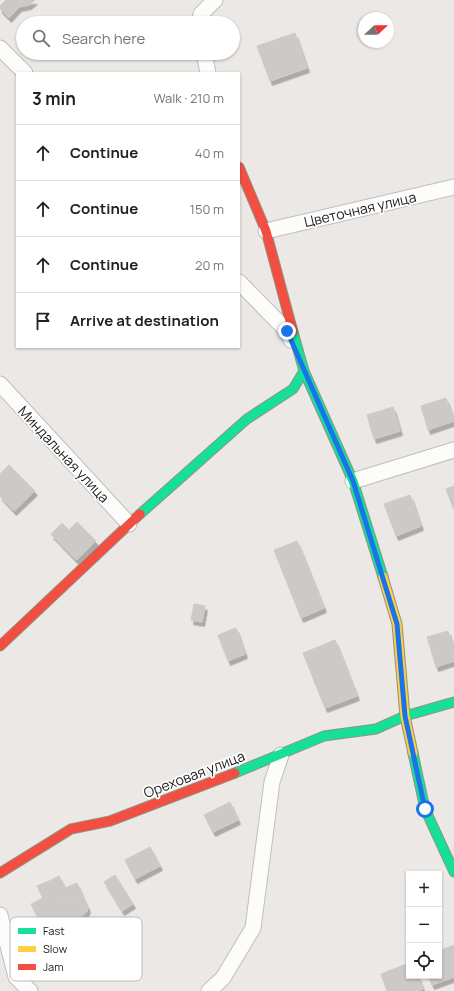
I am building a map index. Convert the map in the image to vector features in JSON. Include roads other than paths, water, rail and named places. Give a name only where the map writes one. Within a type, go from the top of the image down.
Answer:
[{"type":"street","points":[[201,16],[214,0]]},
{"type":"street","points":[[0,48],[24,72]]},
{"type":"street","points":[[205,60],[208,72]]},
{"type":"street","points":[[0,646],[129,524],[247,419],[293,389],[304,371],[266,231],[240,169]]},
{"type":"street","name":"Цветочная улица","points":[[266,231],[454,187]]},
{"type":"street","points":[[240,283],[287,331],[353,481],[397,624],[405,716],[425,809],[454,872]]},
{"type":"street","name":"Миндальная улица","points":[[0,384],[129,524]]},
{"type":"street","points":[[353,481],[454,450]]},
{"type":"street","name":"Ореховая улица","points":[[0,873],[70,829],[110,821],[281,756],[324,736],[376,729],[405,716],[454,702]]},
{"type":"street","points":[[209,991],[223,978],[253,928],[272,782],[281,756]]},
{"type":"street","points":[[0,915],[10,954]]},
{"type":"street","points":[[20,981],[30,991]]}]
